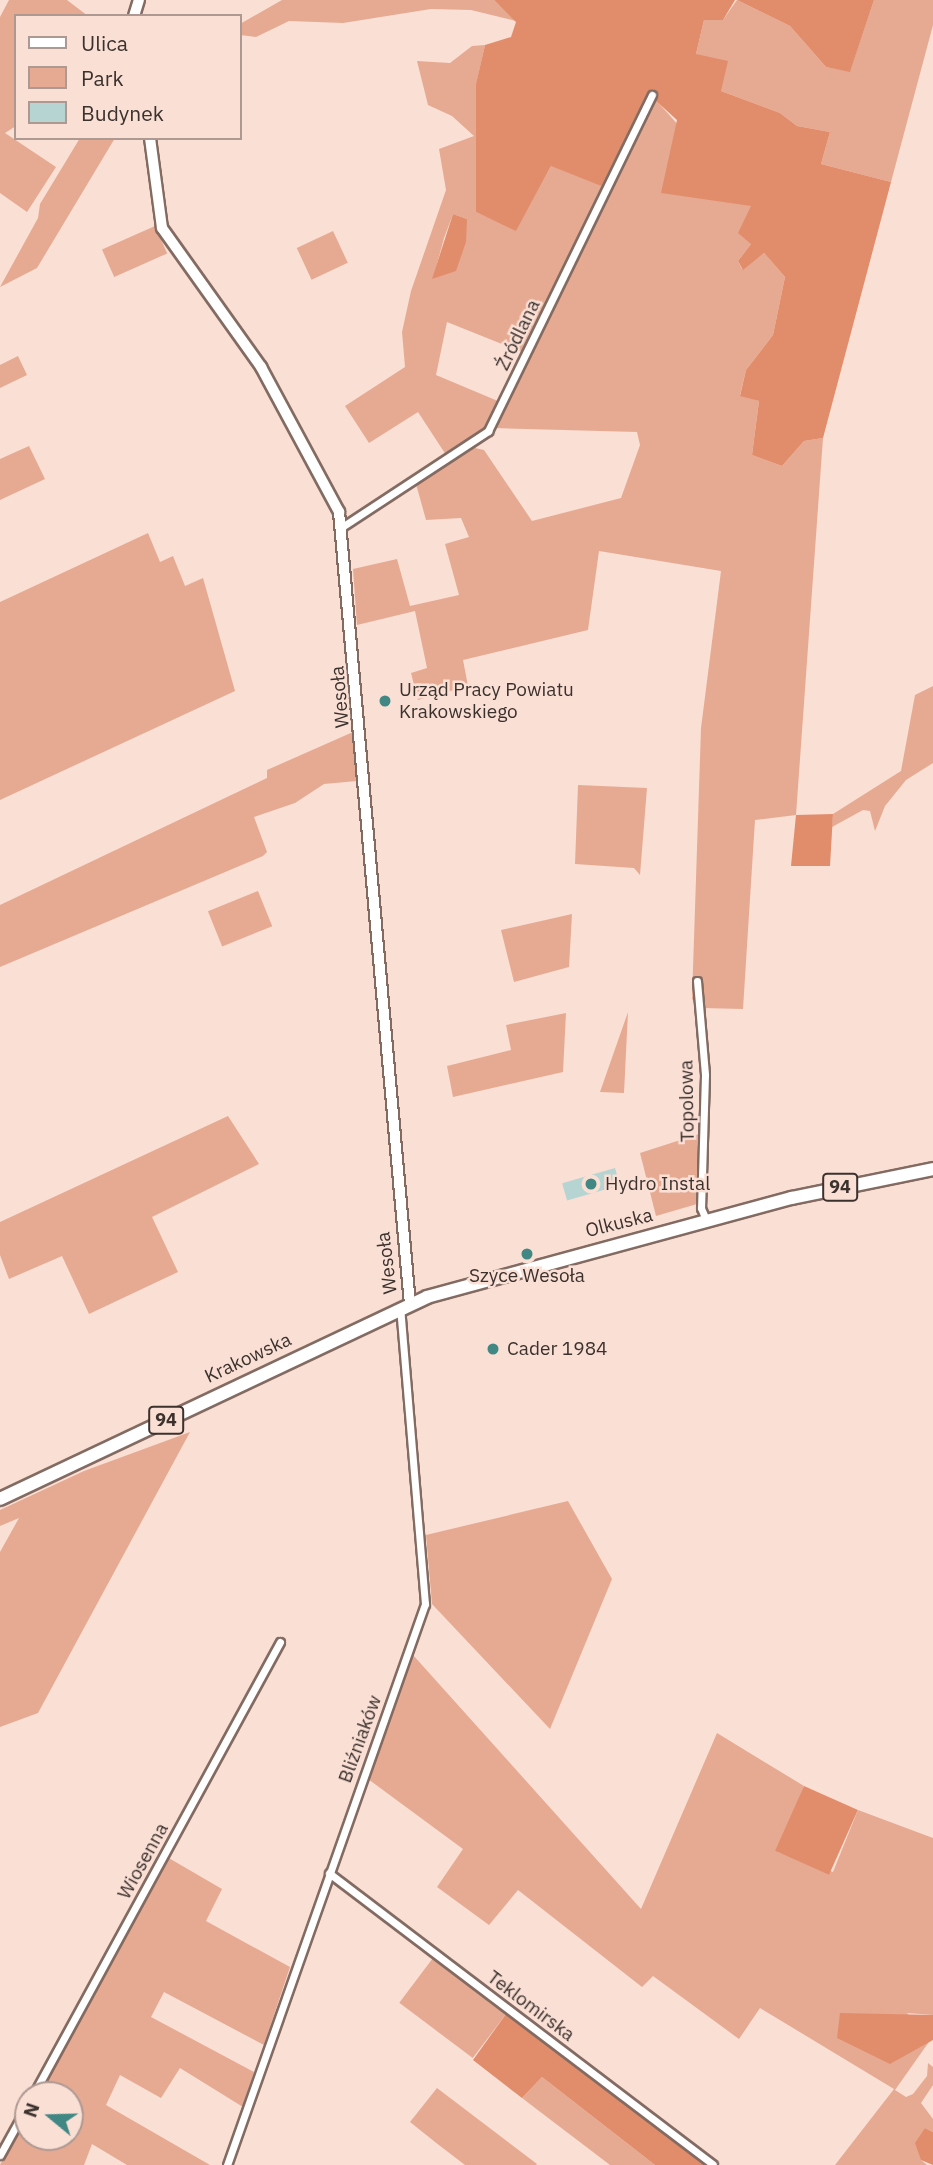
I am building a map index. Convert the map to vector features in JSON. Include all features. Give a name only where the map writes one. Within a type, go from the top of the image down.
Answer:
[{"type":"main road","name":"Olkuska","points":[[405,1306],[514,1270],[706,1220],[933,1169]]},
{"type":"main road","name":"Krakowska","points":[[0,1499],[405,1306]]},
{"type":"street","name":"Źródlana","points":[[342,527],[488,431],[652,95]]},
{"type":"street","name":"Wesoła","points":[[150,140],[162,228],[261,367],[322,471],[342,527],[405,1306]]},
{"type":"street","name":"Topolowa","points":[[697,981],[705,1075],[701,1208],[706,1220]]},
{"type":"street","name":"Bliźniaków","points":[[227,2165],[425,1604],[405,1306]]},
{"type":"street","name":"Wiosenna","points":[[41,2081],[280,1642]]},
{"type":"street","name":"Teklomirska","points":[[329,1873],[713,2165]]},
{"type":"street","points":[[0,2155],[14,2130]]},
{"type":"green space","points":[[9,0],[67,0],[85,14],[14,14],[14,127],[5,133],[56,167],[27,212],[0,193],[0,17]]},
{"type":"green space","points":[[282,0],[494,0],[516,21],[471,10],[431,9],[343,23],[289,21],[256,37],[242,35],[242,23]]},
{"type":"green space","points":[[737,0],[790,26],[826,67],[850,71],[874,0],[933,0],[933,25],[891,182],[821,164],[830,132],[797,126],[780,113],[721,91],[709,61],[696,54],[704,20],[723,20]]},
{"type":"green space","points":[[485,45],[476,85],[476,212],[516,230],[551,166],[654,98],[751,206],[751,244],[738,261],[742,269],[764,253],[785,277],[773,335],[746,370],[740,395],[759,401],[752,455],[782,466],[804,441],[823,438],[796,815],[755,820],[743,1009],[701,1008],[692,999],[701,728],[721,571],[599,551],[588,630],[463,660],[468,686],[418,700],[411,673],[427,668],[415,611],[357,625],[353,569],[397,559],[410,606],[459,595],[445,544],[469,537],[461,518],[426,520],[416,484],[450,461],[418,412],[369,443],[345,406],[405,367],[402,332],[411,291],[446,190],[439,149],[474,136],[452,116],[428,105],[417,61],[450,63],[472,46]],"holes":[[[453,214],[467,219],[433,279],[444,238]],[[447,322],[529,355],[505,404],[436,375]],[[494,428],[637,432],[640,445],[621,498],[532,521],[484,450],[475,448]]]},
{"type":"green space","points":[[79,140],[114,140],[37,268],[0,287],[38,218],[40,204]]},
{"type":"green space","points":[[155,226],[167,253],[114,277],[102,250]]},
{"type":"green space","points":[[333,231],[348,263],[312,280],[297,248]]},
{"type":"green space","points":[[18,356],[27,375],[0,388],[0,365]]},
{"type":"green space","points":[[29,446],[45,479],[0,500],[0,459]]},
{"type":"green space","points":[[148,533],[160,562],[173,556],[185,586],[203,578],[235,691],[0,800],[0,602]]},
{"type":"green space","points":[[933,686],[933,763],[906,780],[885,806],[875,831],[870,811],[863,810],[832,827],[833,814],[901,771],[915,695]]},
{"type":"green space","points":[[353,732],[357,781],[324,784],[295,803],[254,817],[267,852],[263,856],[0,967],[0,905],[267,778],[267,770]]},
{"type":"green space","points":[[578,785],[647,788],[640,875],[634,868],[575,864]]},
{"type":"green space","points":[[258,891],[272,926],[222,946],[208,911]]},
{"type":"green space","points":[[572,914],[569,967],[514,982],[501,930]]},
{"type":"green space","points":[[628,1012],[624,1093],[600,1092]]},
{"type":"green space","points":[[566,1013],[563,1072],[453,1097],[447,1066],[511,1050],[506,1025]]},
{"type":"green space","points":[[228,1116],[259,1164],[152,1217],[178,1272],[89,1314],[62,1256],[9,1279],[0,1255],[0,1222]]},
{"type":"green space","points":[[699,1134],[697,1204],[656,1216],[640,1153]]},
{"type":"green space","points":[[190,1432],[38,1713],[0,1727],[0,1552],[19,1518],[0,1526],[0,1510],[84,1471]]},
{"type":"green space","points":[[568,1501],[612,1579],[550,1729],[432,1604],[426,1535]]},
{"type":"green space","points":[[413,1655],[641,1909],[717,1733],[804,1786],[778,1852],[833,1872],[858,1810],[933,1838],[933,2015],[907,2013],[931,2039],[895,2090],[906,2097],[913,2094],[927,2076],[928,2063],[933,2067],[933,2085],[921,2103],[933,2119],[933,2132],[925,2128],[921,2160],[927,2165],[835,2165],[894,2089],[760,2008],[739,2039],[653,1976],[642,1987],[518,1890],[489,1925],[437,1887],[463,1849],[368,1779]]},
{"type":"green space","points":[[167,1857],[222,1889],[206,1921],[290,1967],[264,2045],[164,1992],[151,2017],[254,2072],[243,2107],[180,2068],[161,2098],[120,2075],[106,2105],[210,2165],[127,2165],[92,2144],[84,2165],[0,2165],[14,2136],[14,2151],[84,2151],[84,2081],[43,2081]]},
{"type":"green space","points":[[433,1958],[506,2013],[473,2058],[399,2003]]},
{"type":"green space","points":[[542,2077],[655,2165],[610,2165],[522,2098]]},
{"type":"green space","points":[[437,2088],[537,2164],[465,2165],[410,2122]]},
{"type":"shaded area","points":[[494,0],[735,0],[723,20],[704,20],[696,54],[728,61],[721,91],[780,113],[797,126],[830,132],[821,164],[891,182],[823,438],[804,441],[782,466],[752,455],[759,401],[740,396],[746,370],[773,335],[785,277],[764,253],[743,270],[738,261],[751,244],[738,233],[751,206],[661,193],[677,120],[654,99],[609,189],[551,166],[516,231],[476,212],[476,84],[485,45],[511,37],[516,22]]},
{"type":"shaded area","points":[[737,0],[874,0],[850,72],[826,67],[790,26]]},
{"type":"shaded area","points":[[453,214],[467,219],[466,242],[456,271],[432,279]]},
{"type":"shaded area","points":[[833,814],[830,866],[791,866],[796,815]]},
{"type":"shaded area","points":[[804,1786],[858,1810],[829,1875],[775,1851]]},
{"type":"shaded area","points":[[840,2013],[933,2015],[933,2040],[890,2064],[837,2038]]},
{"type":"shaded area","points":[[506,2014],[706,2165],[655,2165],[542,2077],[522,2098],[473,2060]]},
{"type":"shaded area","points":[[925,2128],[933,2132],[933,2165],[921,2160],[915,2143]]},
{"type":"building","name":"Hydro Instal","points":[[615,1168],[620,1185],[567,1200],[562,1183]]},
{"type":"place","name":"Urząd Pracy Powiatu Krakowskiego","points":[[385,701]]},
{"type":"place","name":"Hydro Instal","points":[[591,1184]]},
{"type":"place","name":"Szyce Wesoła","points":[[527,1254]]},
{"type":"place","name":"Cader 1984","points":[[493,1349]]}]
